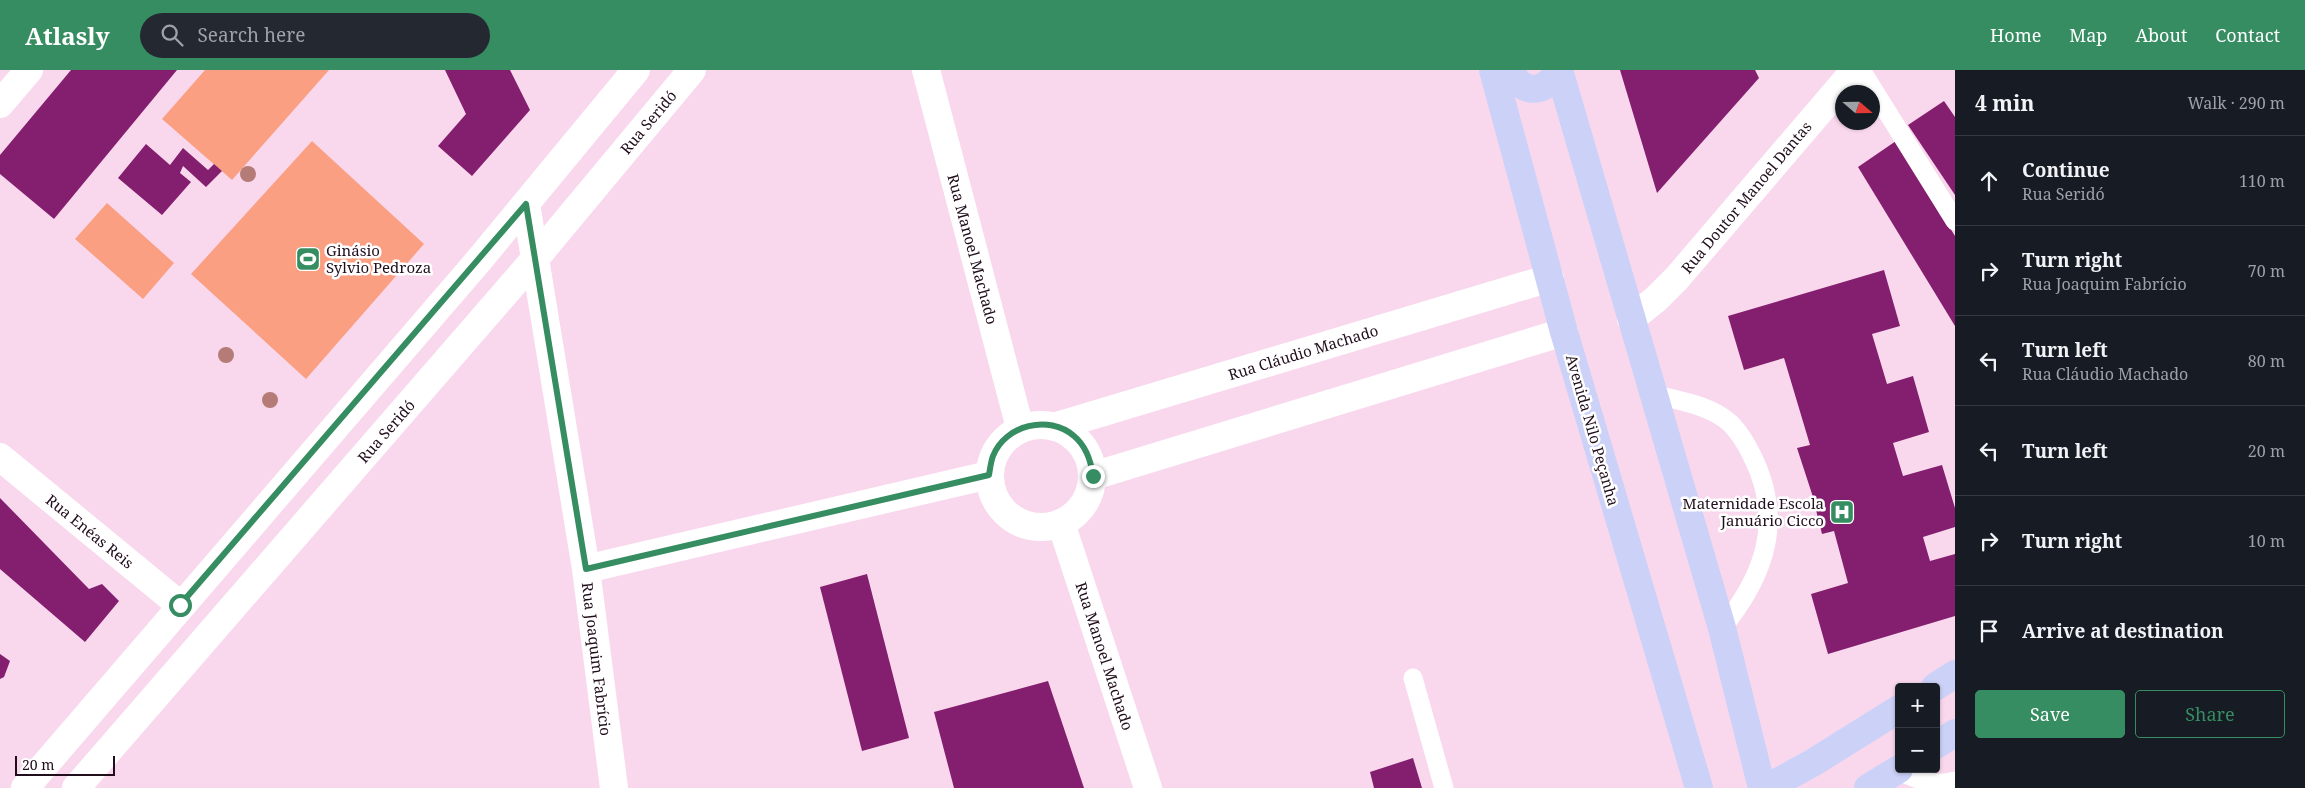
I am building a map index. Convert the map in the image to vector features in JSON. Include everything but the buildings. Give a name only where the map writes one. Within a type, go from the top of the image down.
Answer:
[{"type":"main road","name":"Avenida Nilo Peçanha","points":[[1493,70],[1564,332],[1699,788]]},
{"type":"main road","points":[[1509,70],[1520,84],[1537,89],[1548,85],[1559,70]]},
{"type":"main road","points":[[1559,70],[1652,394],[1722,628],[1762,788]]},
{"type":"main road","points":[[1940,684],[1955,674]]},
{"type":"main road","points":[[1767,788],[1814,762],[1895,711]]},
{"type":"main road","points":[[1940,742],[1955,733]]},
{"type":"main road","points":[[1868,788],[1895,771]]},
{"type":"street","points":[[0,104],[29,70]]},
{"type":"street","points":[[25,788],[180,605],[526,204],[636,70]]},
{"type":"street","name":"Rua Seridó","points":[[76,788],[534,260],[692,70]]},
{"type":"street","name":"Rua Manoel Machado","points":[[926,70],[1020,428]]},
{"type":"street","name":"Rua Doutor Manoel Dantas","points":[[1631,319],[1656,299],[1696,256],[1854,70]]},
{"type":"street","name":"Rua Joaquim Fabrício","points":[[526,204],[586,569],[614,788]]},
{"type":"street","name":"Rua Cláudio Machado","points":[[1057,426],[1550,278]]},
{"type":"street","points":[[1093,476],[1564,332]]},
{"type":"street","points":[[1038,424],[1057,426],[1074,435],[1091,462],[1093,476],[1084,504],[1074,515],[1062,523],[1041,528],[1020,524],[1004,512],[992,494],[989,475],[993,456],[1004,439],[1020,428],[1038,424]]},
{"type":"street","name":"Rua Enéas Reis","points":[[0,457],[180,605]]},
{"type":"street","points":[[586,569],[989,475]]},
{"type":"street","name":"Rua Manoel Machado","points":[[1062,523],[1148,788]]},
{"type":"lane","points":[[1861,70],[1955,221]]},
{"type":"lane","points":[[1652,394],[1688,403],[1712,412],[1730,423],[1742,437],[1752,454],[1763,480],[1768,506],[1768,533],[1763,557],[1754,583],[1722,628]]},
{"type":"lane","points":[[1413,678],[1444,788]]},
{"type":"lane","points":[[1908,773],[1938,785],[1955,781]]},
{"type":"shaded area","points":[[205,70],[329,70],[232,180],[162,119]]},
{"type":"shaded area","name":"Ginásio Sylvio Pedroza","points":[[312,141],[424,244],[306,379],[191,274]]},
{"type":"shaded area","points":[[107,203],[174,263],[143,299],[75,239]]},
{"type":"place","name":"Ginásio Sylvio Pedroza","points":[[308,259]]},
{"type":"place","name":"Maternidade Escola Januário Cicco","points":[[1842,512]]},
{"type":"route","points":[[180,605],[526,204],[586,569],[989,475],[993,456],[1004,439],[1020,428],[1038,424],[1057,426],[1074,435],[1091,462],[1093,476]]}]
